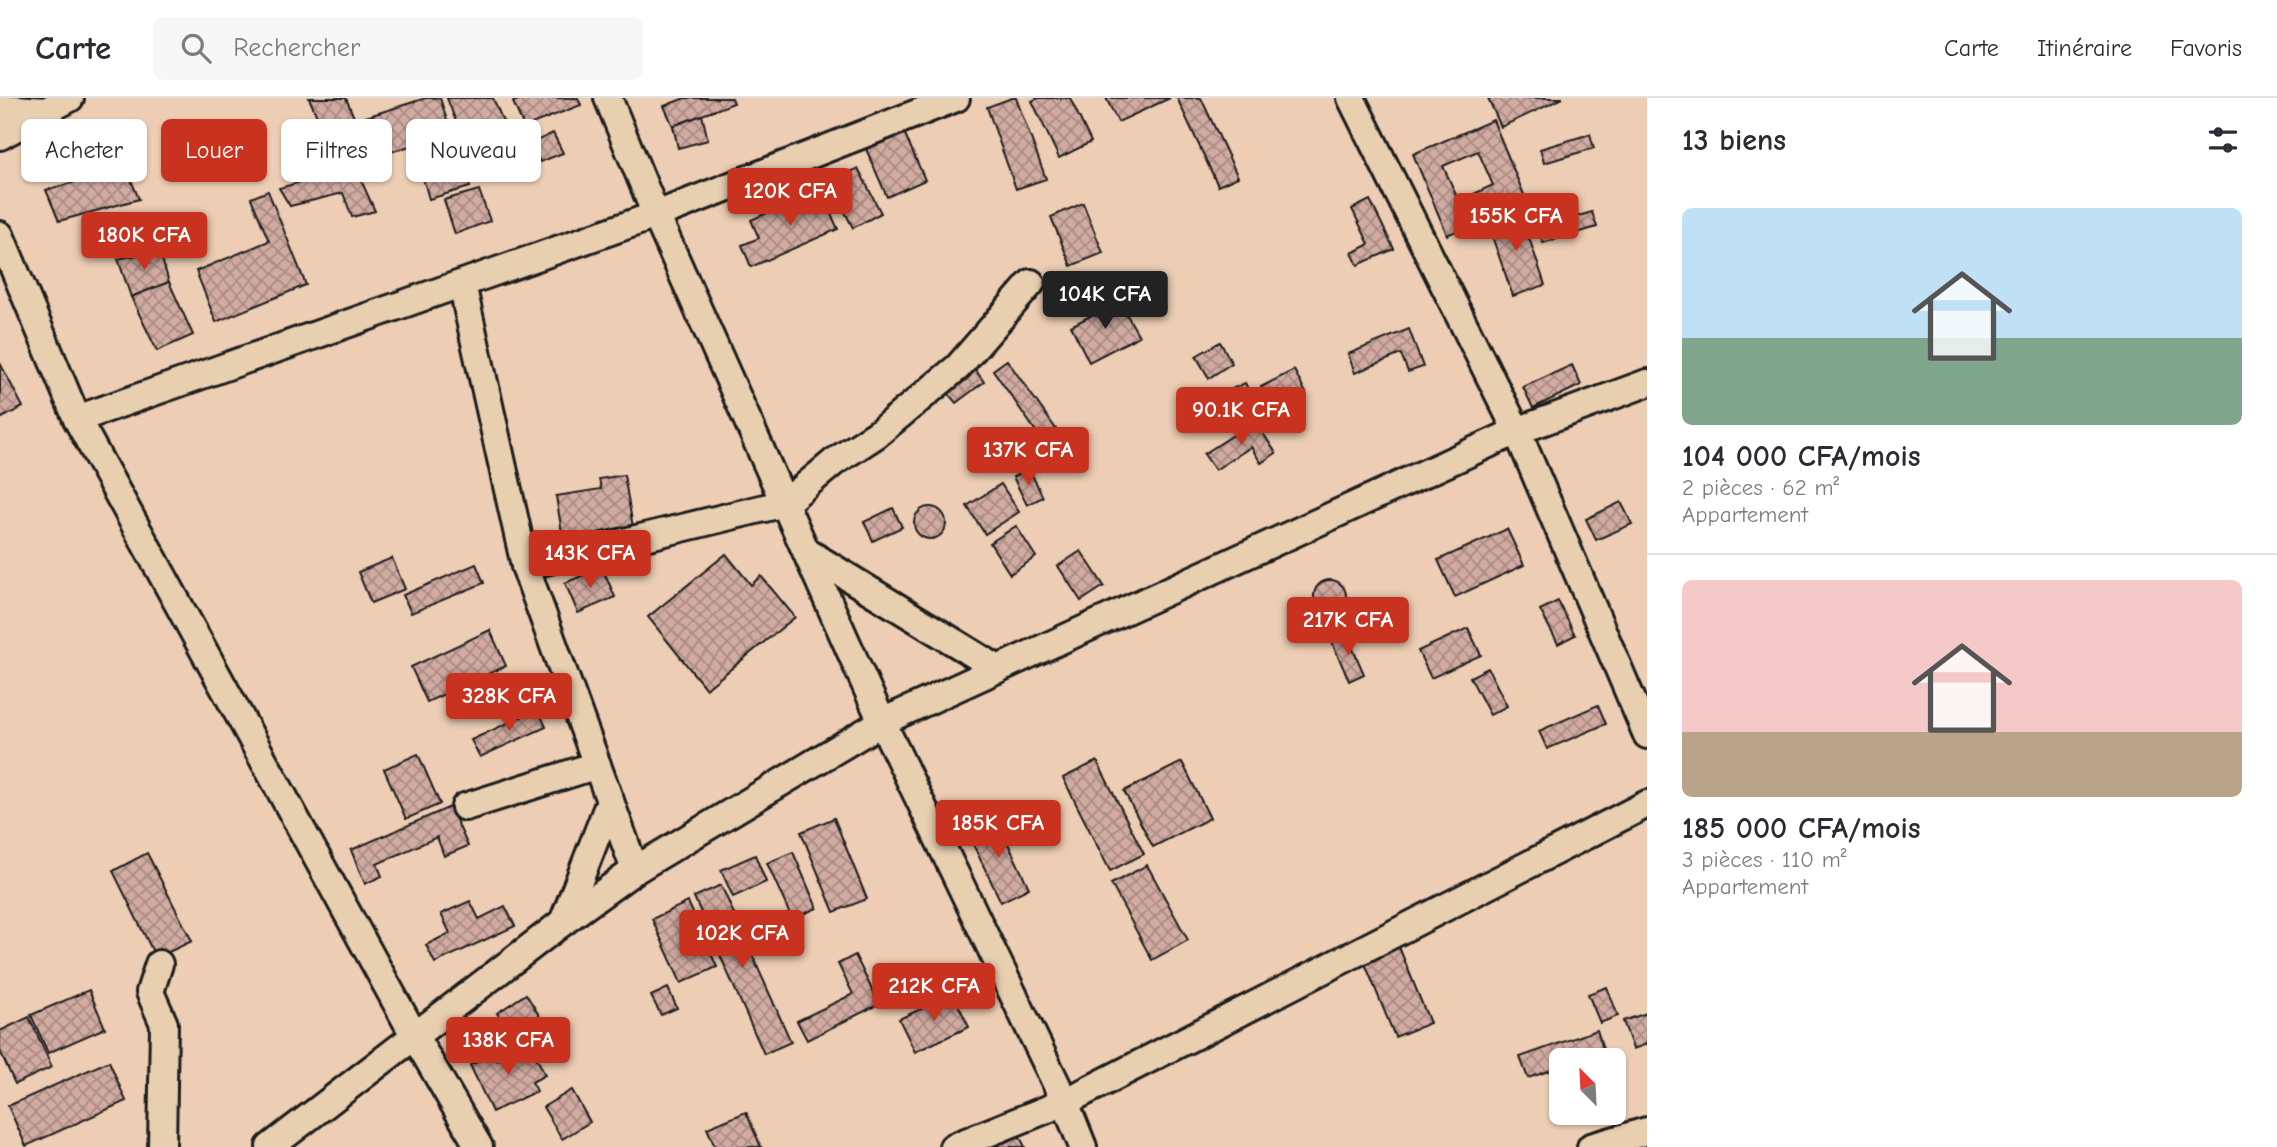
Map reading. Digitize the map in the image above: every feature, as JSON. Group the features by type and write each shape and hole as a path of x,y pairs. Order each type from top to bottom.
{"street":[{"path":"0,136 70,98"},
{"path":"608,98 656,215 882,722 1065,1102 1083,1147"},
{"path":"77,419 656,215 957,98"},
{"path":"1352,98 1517,431 1647,735"},
{"path":"0,108 46,111"},
{"path":"0,235 77,419 414,1035 479,1147"},
{"path":"525,566 785,503 834,462 877,434 958,367 1031,283"},
{"path":"462,284 525,566 635,870"},
{"path":"270,1147 414,1035 635,870 882,722 1517,431 1647,383"},
{"path":"807,552 998,669"},
{"path":"465,807 597,765"},
{"path":"563,922 610,801"},
{"path":"953,1147 1065,1102 1647,804"},
{"path":"159,964 150,992 164,1024 162,1147"},
{"path":"1591,1147 1647,1131"}],"building":[{"path":"309,98 346,98 355,119 318,119"},
{"path":"426,98 440,98 447,119 406,119 406,147 392,152 392,119 366,117"},
{"path":"447,98 493,98 502,119 455,119"},
{"path":"524,98 578,98 581,105 541,120 520,119 513,102"},
{"path":"685,98 732,98 734,103 673,126 664,106"},
{"path":"1016,98 1046,179 1016,189 987,107"},
{"path":"1038,98 1070,98 1091,142 1059,158 1032,101"},
{"path":"1106,98 1170,98 1118,122"},
{"path":"1177,98 1201,98 1238,177 1218,186"},
{"path":"1488,98 1563,98 1501,127"},
{"path":"702,115 708,140 678,148 673,126"},
{"path":"1493,120 1527,202 1447,235 1413,154","holes":["1478,151 1493,185 1459,201 1443,166"]},
{"path":"904,132 925,180 887,197 866,149"},
{"path":"553,133 563,153 541,162 541,139"},
{"path":"1590,134 1594,148 1544,163 1540,149"},
{"path":"858,168 881,213 853,228 830,183"},
{"path":"75,182 132,182 139,199 59,221 46,190"},
{"path":"301,182 362,182 375,211 352,217 343,193 290,206 279,188"},
{"path":"424,182 469,182 470,187 429,199"},
{"path":"479,190 490,221 455,234 444,200"},
{"path":"820,190 838,229 751,267 742,245 759,238 751,220"},
{"path":"268,191 306,285 216,322 196,271 269,241 251,198"},
{"path":"1370,200 1394,249 1358,265 1352,253 1369,244 1352,209"},
{"path":"1083,203 1103,253 1071,266 1051,217"},
{"path":"1520,211 1545,285 1513,296 1487,222"},
{"path":"1592,212 1597,227 1543,243 1538,228"},
{"path":"159,250 169,282 131,297 118,259"},
{"path":"169,282 193,335 157,351 131,297"},
{"path":"1119,301 1139,336 1089,362 1071,326"},
{"path":"1409,329 1423,367 1408,372 1401,354 1355,373 1348,354"},
{"path":"1220,342 1232,363 1209,378 1196,356"},
{"path":"1007,360 1056,429 1042,440 993,370"},
{"path":"0,363 23,407 0,419"},
{"path":"1572,365 1581,385 1533,408 1523,387"},
{"path":"975,369 984,382 956,403 946,391"},
{"path":"1294,370 1306,393 1273,410 1261,387"},
{"path":"1245,383 1261,415 1248,421 1232,389"},
{"path":"1255,421 1276,453 1261,463 1251,447 1215,470 1204,454"},
{"path":"1029,469 1043,497 1027,505 1013,477"},
{"path":"624,475 633,527 563,539 556,496 601,489 599,479"},
{"path":"1001,484 1019,512 985,534 967,506"},
{"path":"1621,502 1632,524 1596,540 1586,519"},
{"path":"930,507 942,511 946,523 942,535 930,539 918,535 914,523 918,511"},
{"path":"893,508 902,527 873,541 864,522"},
{"path":"1016,526 1036,557 1010,574 990,543"},
{"path":"1507,529 1524,565 1455,597 1438,560"},
{"path":"1081,551 1104,586 1081,601 1058,566"},
{"path":"726,554 751,585 761,576 795,617 706,689 648,617"},
{"path":"392,558 405,589 371,603 358,572"},
{"path":"476,564 484,583 411,613 403,595"},
{"path":"602,567 615,597 578,613 565,583"},
{"path":"1330,580 1341,585 1346,596 1341,607 1330,612 1319,607 1314,596 1319,585"},
{"path":"1558,601 1575,635 1558,644 1540,610"},
{"path":"1468,628 1481,655 1431,678 1418,651"},
{"path":"490,630 506,666 427,702 411,667"},
{"path":"1346,633 1364,674 1349,681 1331,640"},
{"path":"1488,668 1507,706 1490,715 1470,677"},
{"path":"1598,705 1606,724 1547,749 1539,731"},
{"path":"538,709 546,727 480,757 471,740"},
{"path":"418,754 440,804 406,819 384,769"},
{"path":"1097,761 1144,854 1110,871 1063,778"},
{"path":"1182,762 1210,818 1153,847 1124,791"},
{"path":"450,807 468,846 444,856 437,837 377,864 382,876 365,884 351,850"},
{"path":"834,818 867,899 834,912 801,832"},
{"path":"996,818 1029,888 1001,902 967,832"},
{"path":"793,852 817,908 792,919 767,863"},
{"path":"147,853 192,941 156,958 113,871"},
{"path":"755,855 766,882 733,897 721,870"},
{"path":"1147,865 1188,940 1152,960 1111,884"},
{"path":"721,885 791,1042 764,1054 694,897"},
{"path":"470,901 479,919 505,906 515,926 435,963 426,945 450,933 441,914"},
{"path":"688,902 717,967 681,983 652,919"},
{"path":"1399,947 1430,1023 1395,1037 1364,961"},
{"path":"855,955 879,1004 807,1040 797,1021 853,994 838,964"},
{"path":"1607,987 1618,1016 1600,1023 1588,994"},
{"path":"668,988 677,1008 661,1015 651,996"},
{"path":"89,990 105,1028 48,1053 31,1015"},
{"path":"526,994 545,1025 517,1043 497,1013"},
{"path":"953,994 969,1027 915,1052 899,1019"},
{"path":"1647,1013 1647,1044 1633,1049 1623,1021"},
{"path":"29,1017 52,1067 15,1084 0,1051 0,1031"},
{"path":"1597,1030 1603,1048 1549,1048 1549,1071 1528,1078 1520,1057"},
{"path":"530,1044 545,1075 532,1082 537,1091 492,1112 470,1065 494,1054 497,1060"},
{"path":"109,1061 126,1101 26,1146 8,1106"},
{"path":"572,1090 590,1122 562,1139 543,1107"},
{"path":"746,1112 761,1147 715,1147 707,1128"},
{"path":"1019,1135 1025,1147 991,1147"}]}
